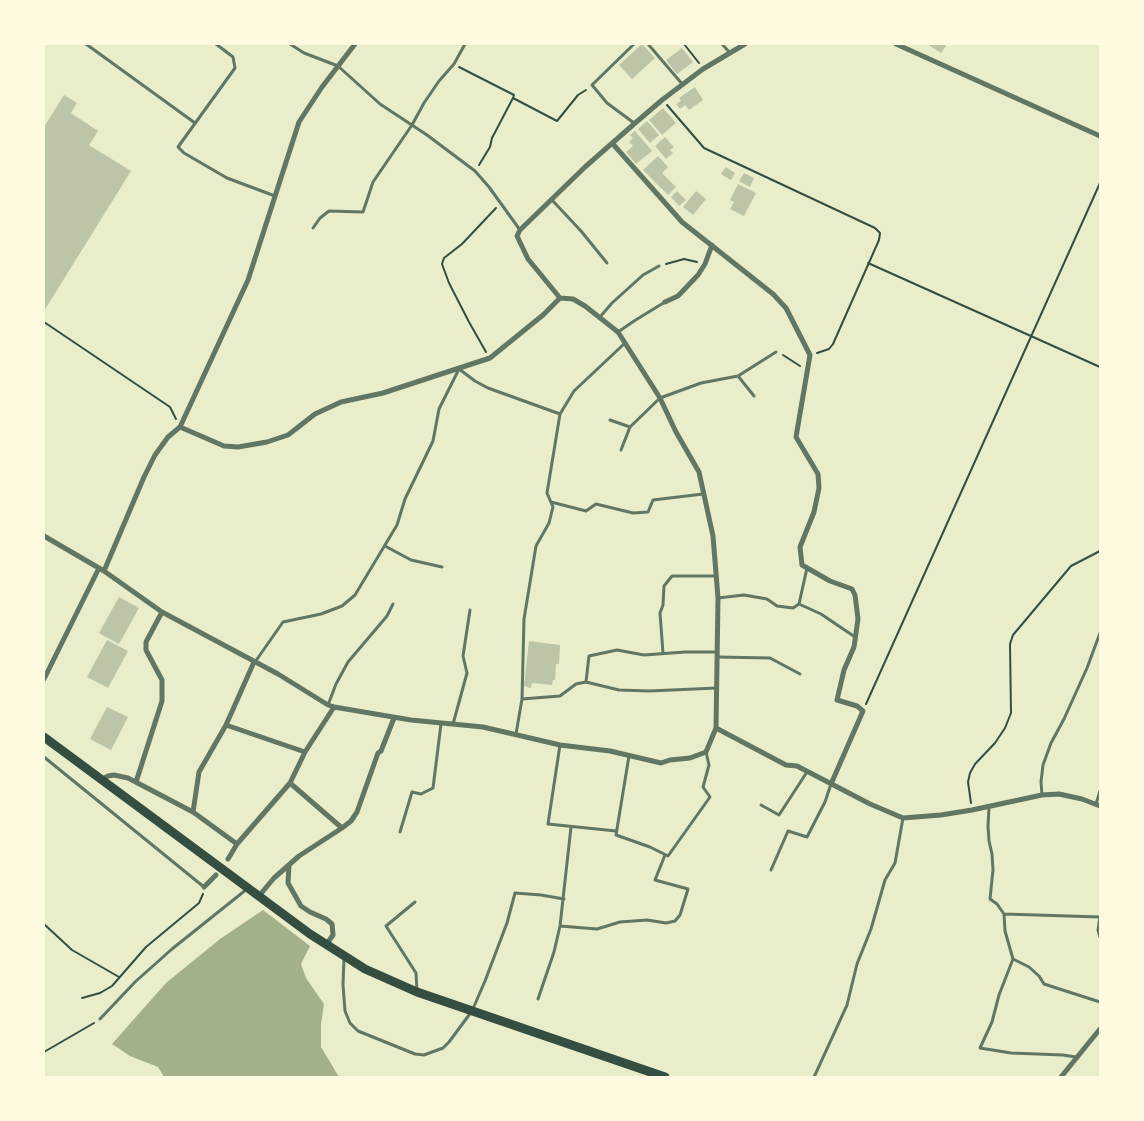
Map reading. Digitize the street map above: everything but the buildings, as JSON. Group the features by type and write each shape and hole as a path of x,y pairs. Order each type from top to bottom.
{"main road":[{"path":"44,737 344,957 385,979 417,992 665,1077"}],"street":[{"path":"44,679 102,570 155,455 168,437 180,427 248,280 300,122 355,44"},
{"path":"44,536 102,570 162,612 278,674 334,707 394,718 483,728 560,745 610,751 661,763 690,758 706,752 716,728 718,598 713,536 699,472 676,432 660,398 626,342 618,332 600,317 573,299 560,298 528,259 517,236 520,230 612,143 662,100 703,69 745,44"},
{"path":"896,44 1100,136"},
{"path":"612,143 682,222 774,294 786,308 810,355 796,438 818,474 819,488 814,512 800,547 802,565 830,581 852,589 856,595 858,619 854,647 844,670 837,700 857,706 863,711 831,784"},
{"path":"665,302 678,296 698,275 705,264 712,245"},
{"path":"180,427 224,446 238,447 266,442 288,435 315,414 341,402 383,393 490,358 543,315 560,298"},
{"path":"136,782 162,701 162,680 146,650 146,642 162,612"},
{"path":"193,812 199,772 226,725 254,662"},
{"path":"228,859 237,844 290,783 305,752 334,707"},
{"path":"259,896 274,878 299,856 342,828 357,812 378,753 381,751 394,718"},
{"path":"226,725 305,752"},
{"path":"716,728 786,765 796,766 870,804 903,818 942,815 972,810 1042,794 1059,794 1098,805"},
{"path":"101,780 114,775 136,782 193,812 237,844"},
{"path":"290,783 342,828"},
{"path":"289,865 288,882 301,906 332,924 333,935 326,945"},
{"path":"204,887 216,875"},
{"path":"1061,1077 1100,1029"}],"lane":[{"path":"86,44 195,123"},
{"path":"216,44 233,57 235,68 178,147 184,153 227,178 275,196"},
{"path":"290,44 304,53 338,66 380,104 474,171 489,187 520,230"},
{"path":"313,228 320,218 329,211 363,212 373,182 439,81 454,64 464,44"},
{"path":"634,44 592,85 607,102 634,124"},
{"path":"648,44 683,85"},
{"path":"722,44 730,54"},
{"path":"552,200 582,231 607,263"},
{"path":"600,317 612,303 644,275 658,266"},
{"path":"618,332 665,302"},
{"path":"516,734 522,699 524,620 536,546 549,523 553,507 547,493 560,414 574,391 626,342"},
{"path":"621,450 630,427 660,398 701,383 738,376 776,352"},
{"path":"254,662 283,622 321,614 342,606 355,595 397,525 405,499 433,441 439,409 459,369 475,382 488,388 560,414"},
{"path":"738,376 754,396"},
{"path":"610,420 630,427"},
{"path":"551,502 586,511 596,504 633,513 648,512 653,500 703,494"},
{"path":"385,546 411,560 442,567"},
{"path":"718,598 744,595 767,599 777,606 793,608 799,604 807,567"},
{"path":"663,653 660,613 663,606 664,586 672,576 716,576"},
{"path":"328,705 336,684 348,662 387,616 393,604"},
{"path":"799,604 821,614 855,637"},
{"path":"453,725 467,673 464,656 470,610"},
{"path":"1042,794 1043,765 1051,743 1087,668 1100,633"},
{"path":"586,682 589,656 617,650 644,655 663,653 717,654 770,658 800,674"},
{"path":"522,699 560,696 576,684 586,682 619,690 649,691 717,688"},
{"path":"400,832 412,792 421,794 433,788 441,724"},
{"path":"560,745 548,824 616,831"},
{"path":"629,756 616,834 668,856 710,797 703,787 709,765 706,752"},
{"path":"44,757 204,887"},
{"path":"761,805 779,815 807,772"},
{"path":"771,870 788,831 807,837 826,802 831,784"},
{"path":"1098,805 1100,791"},
{"path":"989,806 988,834 993,870 990,899 997,904 1004,914 1005,931 1013,958 999,995 992,1022 980,1048 1011,1053 1063,1055 1078,1058"},
{"path":"814,1077 847,1005 857,964 871,929 884,880 895,863 903,818"},
{"path":"538,1000 554,952 560,926 571,827"},
{"path":"560,926 597,929 620,922 647,920 666,923 675,921 680,915 688,889 655,880 665,855"},
{"path":"100,1019 135,982 172,949 248,888"},
{"path":"344,957 343,985 345,1011 350,1023 358,1031 415,1054 424,1055 443,1048 450,1042 472,1011 507,922 515,893 564,899"},
{"path":"415,902 386,926 416,973 417,992"},
{"path":"1004,914 1100,917 1098,930 1100,937"},
{"path":"1013,958 1040,976 1044,984 1100,1002"}],"path":[{"path":"684,44 703,69"},
{"path":"454,64 514,95 513,98 557,121 578,96 592,85"},
{"path":"474,171 490,147 492,138 513,98"},
{"path":"662,100 704,148 875,228 880,233 879,240 832,344 829,349 810,355"},
{"path":"863,711 1100,183"},
{"path":"490,358 468,322 442,264 444,258 462,244 502,204"},
{"path":"658,266 684,259 705,264"},
{"path":"868,263 1100,367"},
{"path":"44,322 170,407 180,427"},
{"path":"776,352 808,371"},
{"path":"972,810 968,782 970,773 975,764 995,743 1005,728 1010,713 1010,650 1013,634 1071,566 1100,551"},
{"path":"82,998 100,993 112,986 146,946 199,903 204,887"},
{"path":"44,924 72,950 119,978"},
{"path":"44,1052 88,1028 100,1019"}],"shaded area":[{"path":"263,910 310,946 301,964 306,978 324,1004 321,1024 321,1047 339,1077 164,1077 158,1067 130,1056 112,1044 166,983 220,939"}]}
